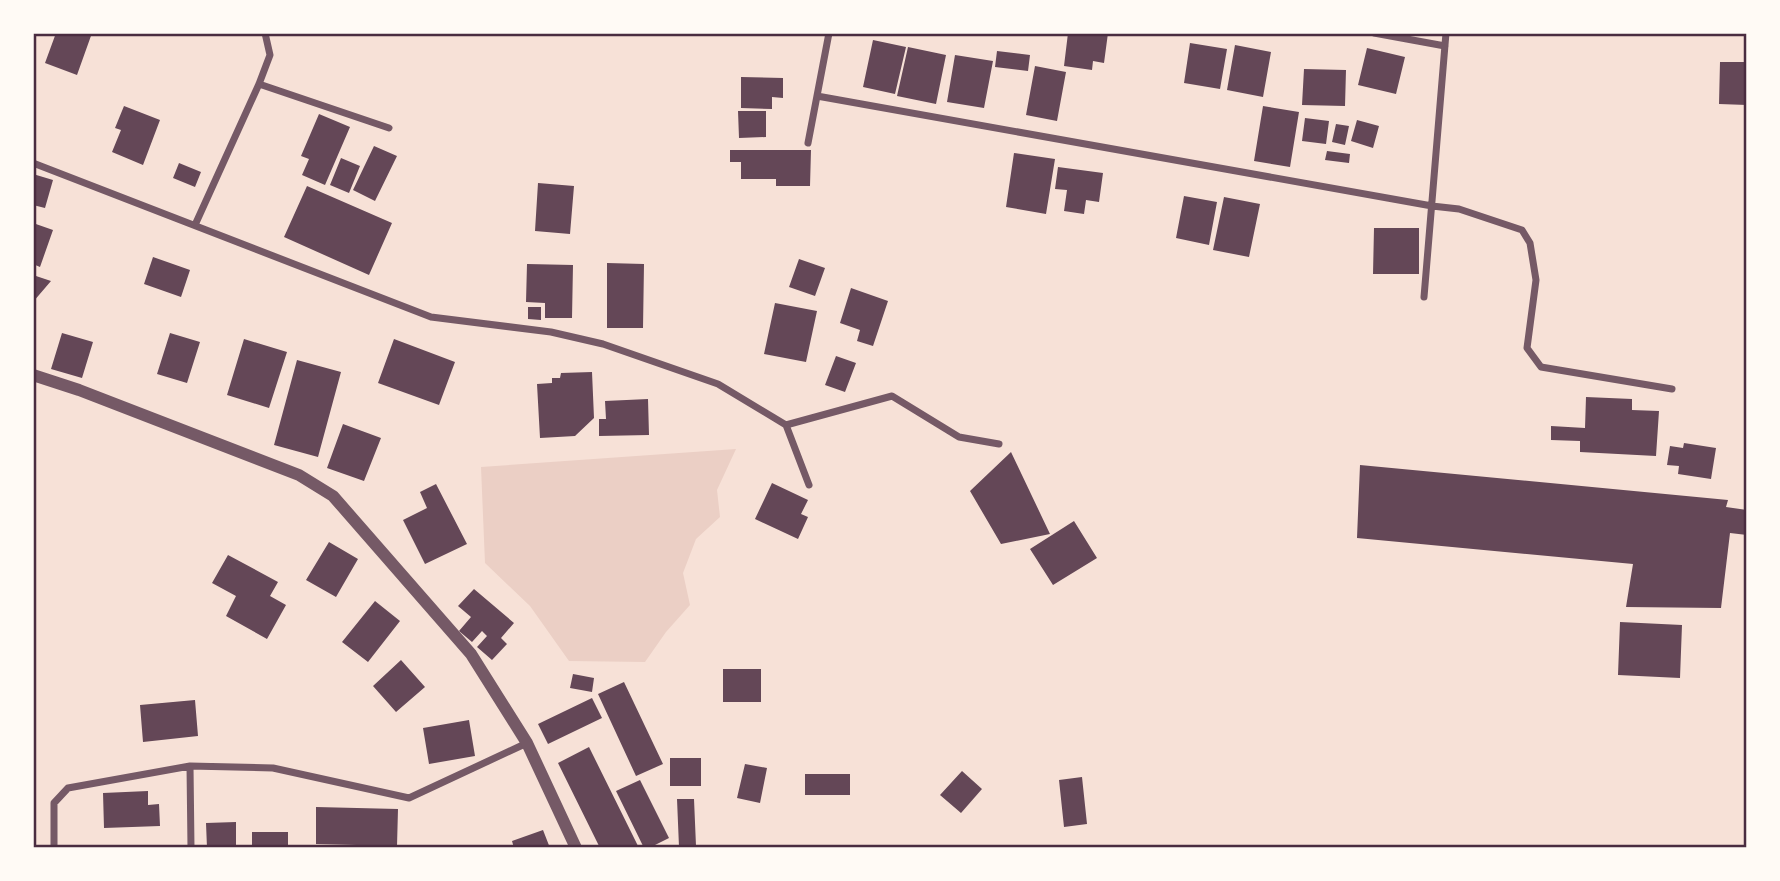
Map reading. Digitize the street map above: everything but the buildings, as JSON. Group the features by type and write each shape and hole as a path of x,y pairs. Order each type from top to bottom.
{"street":[{"path":"195,225 270,55 265,33"},
{"path":"808,143 829,33"},
{"path":"1374,33 1446,46"},
{"path":"1424,297 1446,33"},
{"path":"259,85 389,128"},
{"path":"817,96 1459,209 1522,230 1530,243 1536,280 1527,348 1541,367 1672,389"},
{"path":"33,163 431,317 551,332 603,344 718,384 786,425 809,485"},
{"path":"33,375 79,390 299,475 332,496 471,654 527,743 576,848"},
{"path":"786,425 892,396 959,437 999,444"},
{"path":"54,848 54,803 68,788 190,766 273,768 409,798 527,743"},
{"path":"190,766 191,848"}],"shaded area":[{"path":"736,449 717,490 720,517 696,539 683,573 690,605 666,632 645,662 569,661 530,606 485,563 481,467"}]}
